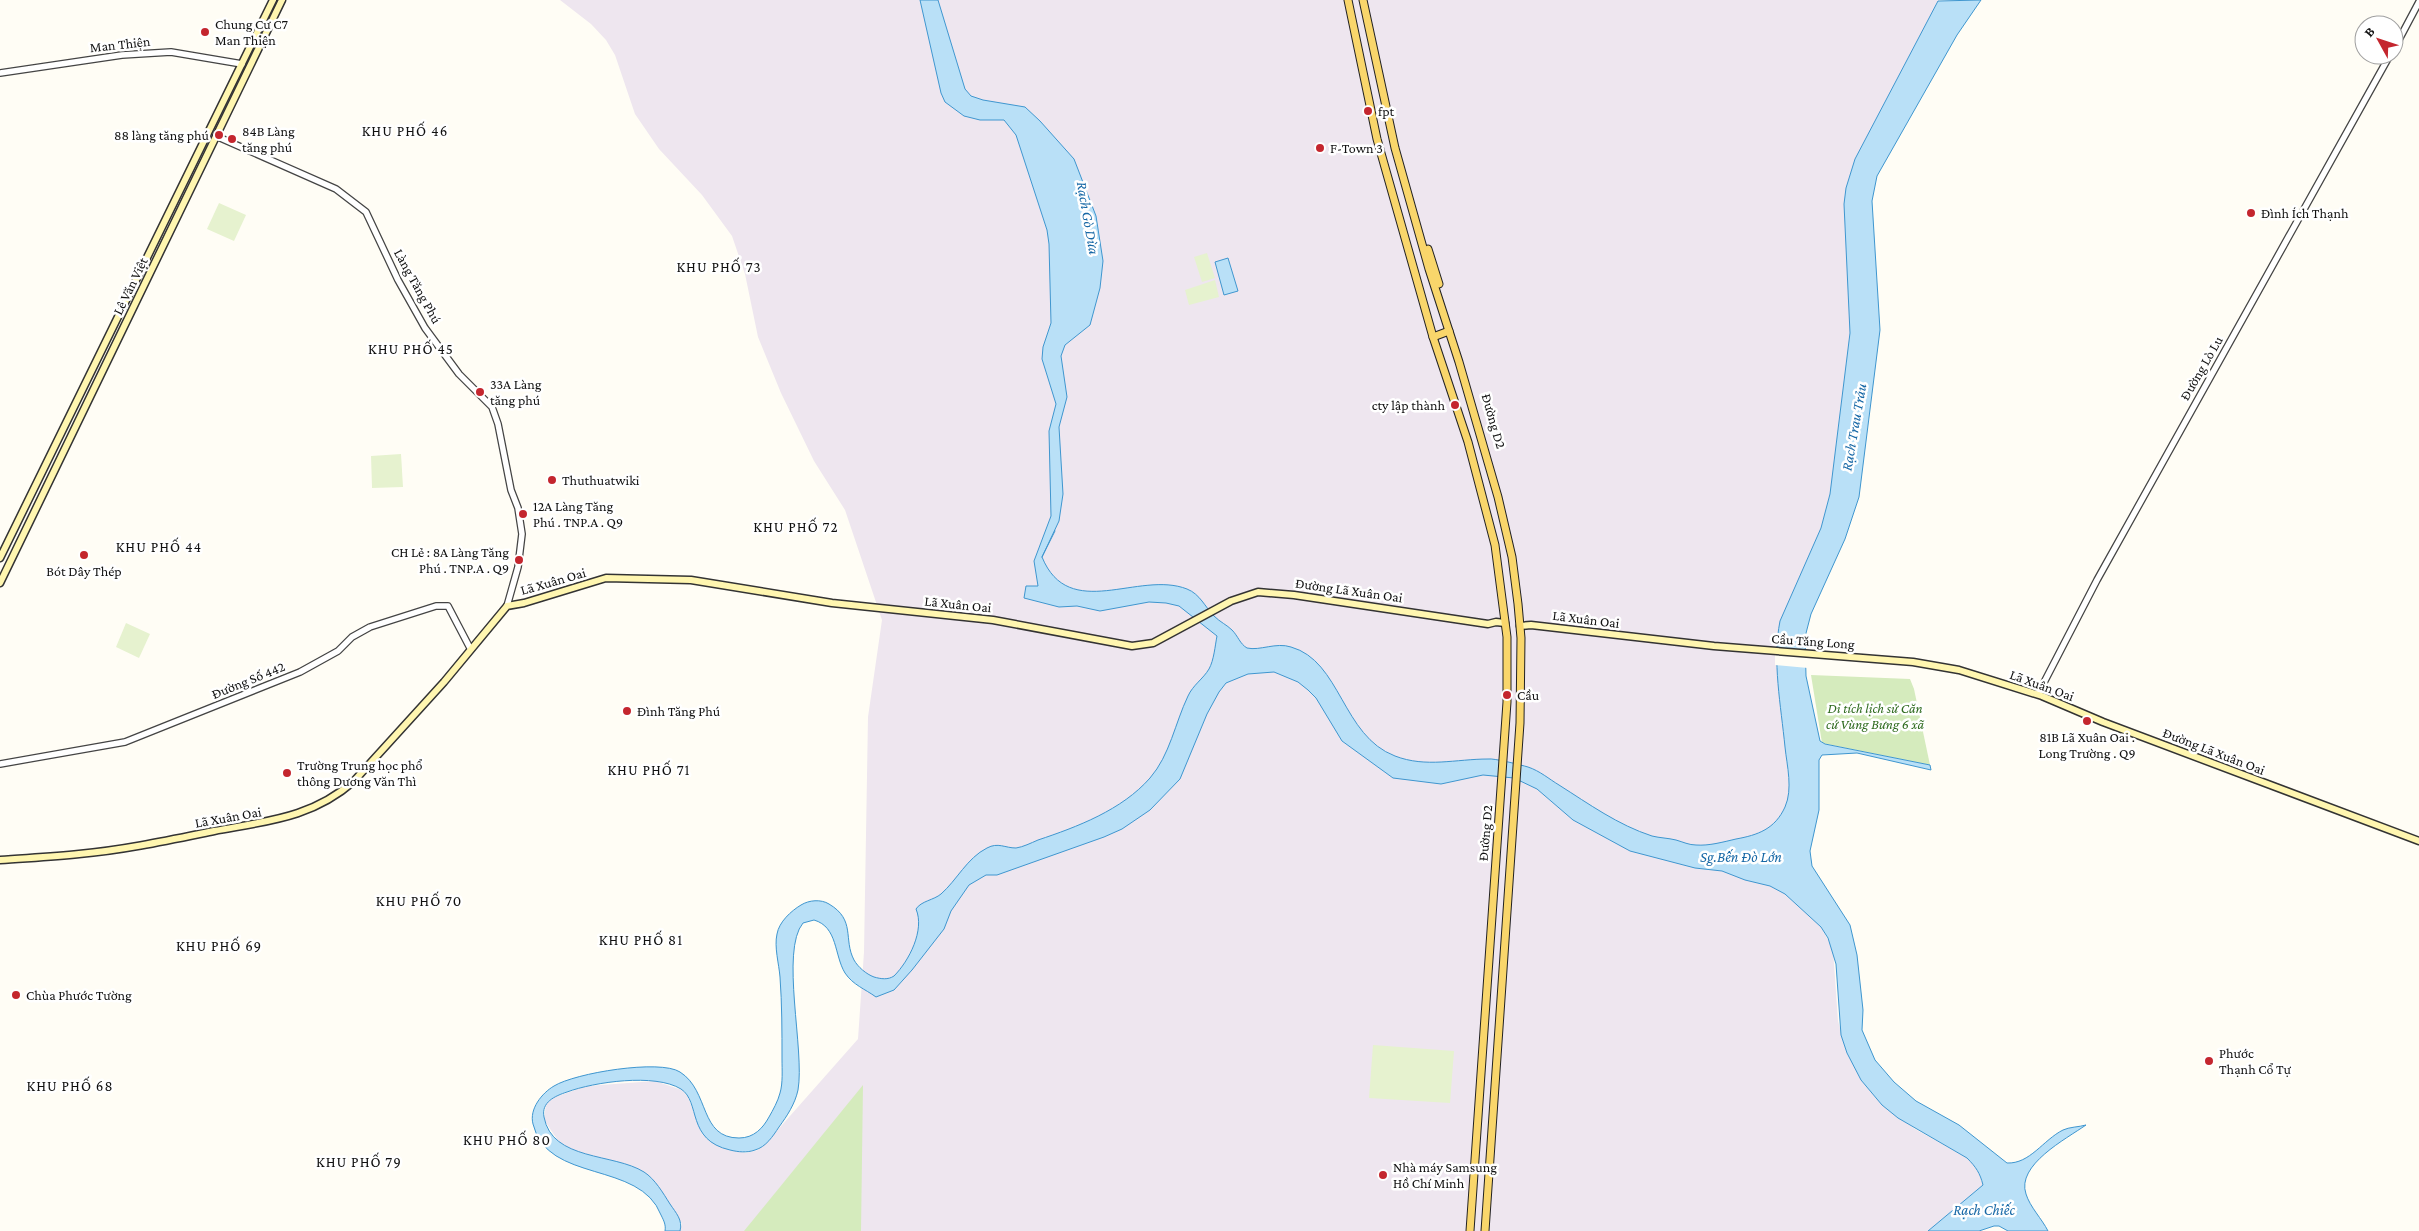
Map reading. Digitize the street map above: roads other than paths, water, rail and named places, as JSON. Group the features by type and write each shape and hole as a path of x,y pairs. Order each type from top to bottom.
{"main road":[{"name":"Lê Văn Việt","path":"0,558 273,0"},
{"name":"Lê Văn Việt","path":"0,583 282,0"},
{"name":"Đường D2","path":"1343,0 1344,6 1349,11"},
{"name":"Đường D2","path":"1348,0 1377,139 1434,336 1470,447 1497,552 1507,637 1506,718 1500,813 1469,1231"},
{"name":"Đường D2","path":"1363,0 1400,167 1498,497 1510,547 1520,626 1520,723 1485,1231"},
{"name":"Đường D2","path":"1368,0 1370,17 1368,26"},
{"path":"1357,44 1371,40"},
{"path":"242,64 250,66"},
{"path":"208,132 216,136"},
{"path":"1386,171 1400,167"},
{"path":"1434,336 1449,331"},
{"path":"103,348 112,352"},
{"path":"54,447 64,452"},
{"path":"47,462 57,466"},
{"path":"32,492 42,497"},
{"name":"Lã Xuân Oai","path":"0,860 80,854 120,848 270,822 306,811 338,795 354,781 444,682 470,648 507,606 524,603 606,578 716,583 832,603 993,620 1132,646 1153,643 1195,620"},
{"name":"Đường Lã Xuân Oai","path":"1195,620 1231,601 1250,594 1265,592 1488,624 1496,622 1505,623"},
{"path":"1505,623 1520,626"},
{"name":"Lã Xuân Oai","path":"1520,626 1532,625 1650,639"},
{"name":"Cầu Tăng Long","path":"1650,639 1707,646 1913,662 1973,674"},
{"name":"Lã Xuân Oai","path":"1973,674 2038,694 2103,722"},
{"name":"Đường Lã Xuân Oai","path":"2103,722 2419,841"},
{"path":"1494,878 1509,879"}],"street":[{"path":"2404,30 2419,2"},
{"name":"Man Thiện","path":"0,73 122,56 171,52 242,64"},
{"name":"Đường Lò Lu","path":"2038,694 2097,580 2384,65"},
{"name":"Làng Tăng Phú","path":"216,136 336,189 366,212 398,280 426,328 459,374 492,407 498,424 511,490 518,508 522,534 518,567 507,606"},
{"name":"Đường Số 442","path":"0,764 125,742 300,672 338,651 352,637 370,627 436,606 448,606 470,648"}],"water":[{"path":"920,0 938,0 965,89 971,96 983,100 1025,107 1040,121 1074,159 1096,216 1103,261 1100,288 1090,325 1065,345 1061,356 1067,397 1059,427 1063,494 1059,521 1042,557 1054,577 1069,587 1087,591 1168,585 1192,591 1214,616 1232,630 1247,648 1285,646 1308,655 1321,667 1332,682 1363,732 1377,746 1395,756 1418,762 1491,759 1528,767 1627,826 1652,836 1701,845 1716,844 1765,830 1781,815 1789,793 1789,777 1778,684 1778,636 1780,621 1821,528 1830,494 1850,333 1844,204 1846,188 1855,159 1938,1 1981,0 1957,35 1877,176 1872,201 1880,330 1859,497 1845,539 1811,614 1805,637 1806,676 1820,741 1825,744 1930,765 1931,770 1857,753 1822,755 1819,760 1819,810 1810,851 1812,866 1850,925 1857,955 1863,1010 1862,1030 1875,1060 1894,1082 1916,1101 1959,1125 2007,1163 2023,1160 2030,1156 2063,1130 2086,1125 2045,1154 2028,1173 2025,1183 2026,1194 2030,1204 2048,1231 2008,1231 1999,1226 1994,1226 1979,1231 1928,1231 1983,1185 1980,1177 1975,1167 1967,1158 1898,1118 1882,1105 1861,1080 1847,1053 1841,1035 1836,964 1828,938 1821,927 1785,894 1770,886 1745,880 1722,871 1695,868 1630,851 1573,820 1537,789 1514,778 1483,775 1441,784 1393,778 1342,741 1316,698 1308,690 1298,682 1274,672 1248,674 1226,683 1207,714 1180,779 1150,810 1122,829 1104,837 997,875 986,875 969,885 951,911 944,929 894,990 876,997 855,984 841,966 834,942 827,929 814,920 803,923 796,937 793,978 799,1072 798,1090 788,1114 772,1137 759,1149 742,1152 716,1145 700,1130 687,1095 681,1089 670,1084 641,1080 608,1082 579,1088 558,1095 550,1100 544,1112 549,1131 571,1149 631,1166 652,1178 677,1214 681,1223 680,1231 665,1231 663,1219 650,1198 634,1186 574,1165 556,1156 542,1143 532,1118 535,1107 549,1089 580,1076 637,1067 670,1068 680,1072 690,1080 711,1122 717,1130 726,1136 744,1138 757,1132 764,1125 774,1108 782,1085 781,997 776,939 780,925 786,917 804,903 826,902 843,917 846,923 851,952 858,965 874,977 884,979 894,976 900,970 914,945 918,926 916,909 918,906 941,894 980,852 995,845 1016,848 1068,829 1113,808 1139,789 1150,778 1163,759 1188,696 1207,673 1212,661 1217,636 1179,606 1149,602 1100,611 1077,606 1059,607 1024,598 1026,586 1038,586 1034,561 1051,516 1049,431 1056,404 1042,359 1043,347 1051,323 1047,230 1016,135 1004,120 980,120 964,116 945,102 941,93"},
{"path":"1228,258 1238,291 1224,295 1215,262"}],"waterway":[{"name":"Rạch Gò Dừa","path":"1042,557 1055,531"}],"place":[{"name":"Chung Cư C7 Man Thiện","path":"205,32"},
{"name":"fpt","path":"1368,111"},
{"name":"88 làng tăng phú","path":"219,135"},
{"name":"84B Làng tăng phú","path":"232,139"},
{"name":"F-Town 3","path":"1320,148"},
{"name":"Đình Ích Thạnh","path":"2251,213"},
{"name":"33A Làng tăng phú","path":"480,392"},
{"name":"cty lập thành","path":"1455,405"},
{"name":"Thuthuatwiki","path":"552,480"},
{"name":"12A Làng Tăng Phú . TNP.A . Q9","path":"523,514"},
{"name":"Bót Dây Thép","path":"84,555"},
{"name":"CH Lẻ : 8A Làng Tăng Phú . TNP.A . Q9","path":"519,560"},
{"name":"Cầu","path":"1507,695"},
{"name":"Đình Tăng Phú","path":"627,711"},
{"name":"81B Lã Xuân Oai . Long Trường . Q9","path":"2087,721"},
{"name":"Trường Trung học phổ thông Dương Văn Thì","path":"287,773"},
{"name":"Chùa Phước Tường","path":"16,995"},
{"name":"Phước Thạnh Cổ Tự","path":"2209,1061"},
{"name":"Nhà máy Samsung Hồ Chí Minh","path":"1383,1175"}],"district":[{"name":"KHU PHỐ 46","path":"405,131"},
{"name":"KHU PHỐ 73","path":"719,267"},
{"name":"KHU PHỐ 45","path":"411,349"},
{"name":"KHU PHỐ 72","path":"796,527"},
{"name":"KHU PHỐ 44","path":"159,547"},
{"name":"KHU PHỐ 71","path":"649,770"},
{"name":"KHU PHỐ 70","path":"419,901"},
{"name":"KHU PHỐ 81","path":"641,940"},
{"name":"KHU PHỐ 69","path":"219,946"},
{"name":"KHU PHỐ 68","path":"70,1086"},
{"name":"KHU PHỐ 80","path":"507,1140"},
{"name":"KHU PHỐ 79","path":"359,1162"}],"water label":[{"name":"Rạch Trau Trảu","path":"1854,427"},
{"name":"Sg.Bến Đò Lớn","path":"1741,857"},
{"name":"Rạch Chiếc","path":"1984,1210"}],"park label":[{"name":"Di tích lịch sử Căn cứ Vùng Bưng 6 xã","path":"1875,716"}]}
